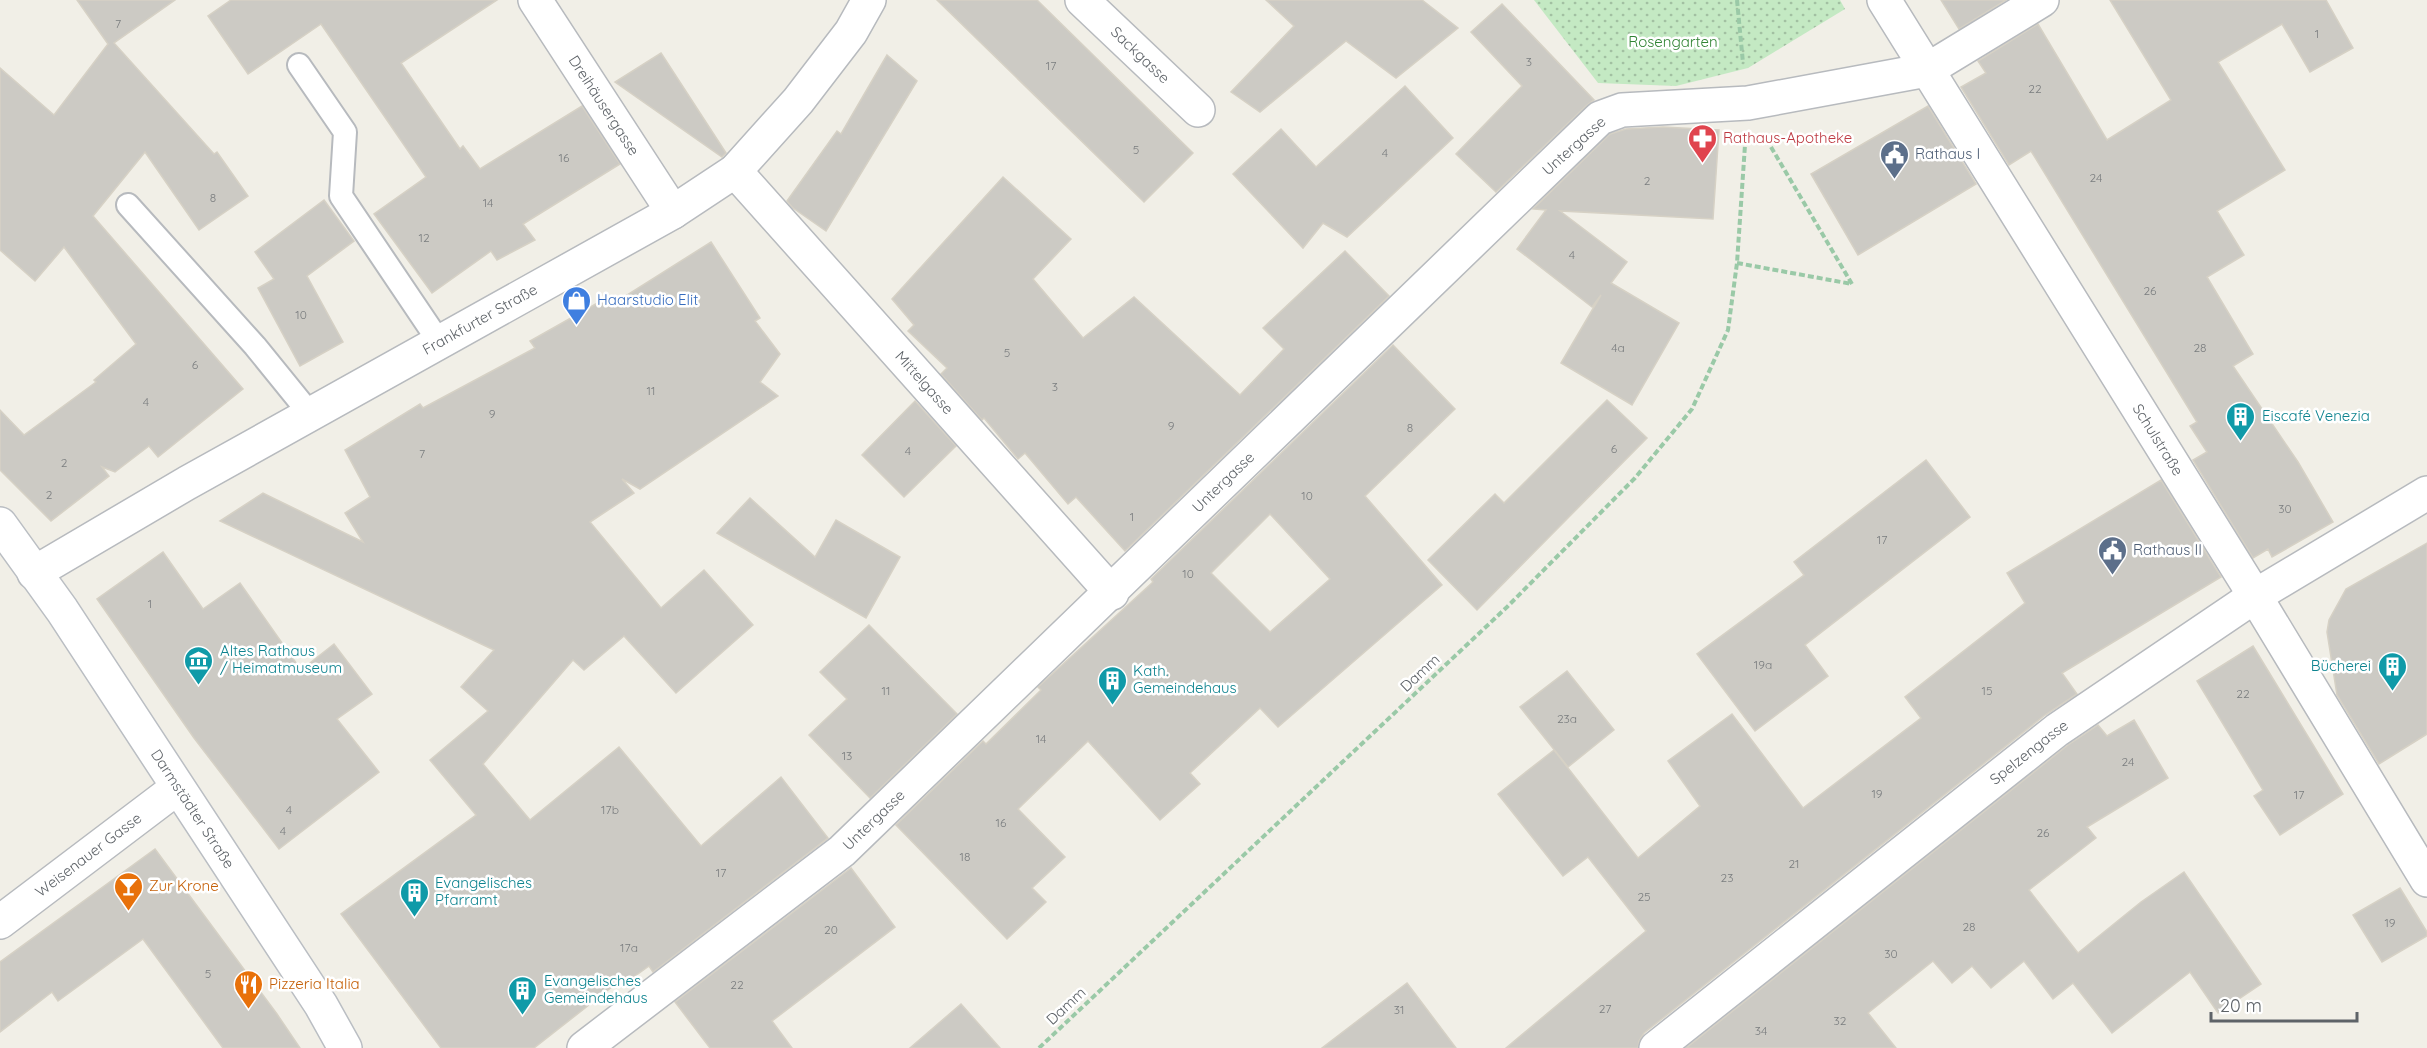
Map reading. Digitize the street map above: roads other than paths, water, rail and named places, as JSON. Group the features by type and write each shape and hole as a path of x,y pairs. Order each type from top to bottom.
{"street":[{"name":"Dreihäusergasse","path":"535,0 673,212"},
{"name":"Frankfurter Straße","path":"34,573 177,489 673,212 735,171 798,100 850,32 869,0"},
{"name":"Sackgasse","path":"1082,0 1198,110"},
{"name":"Schulstraße","path":"1884,0 2255,596 2427,880"},
{"path":"1927,70 2042,0"},
{"name":"Untergasse","path":"584,1048 842,851 1112,593 1600,118 1622,110 1748,103 1927,70"},
{"name":"Mittelgasse","path":"735,171 1112,593"},
{"name":"Spelzengasse","path":"1656,1048 2057,730 2255,596 2427,493"},
{"name":"Darmstädter Straße","path":"0,524 63,610 315,997 345,1048"},
{"name":"Weisenauer Gasse","path":"0,922 177,788"}],"lane":[{"path":"299,65 345,132 341,196 440,343"},
{"path":"128,205 255,346 311,415"}],"place":[{"name":"Rathaus-Apotheke","path":"1702,164"},
{"name":"Rathaus I","path":"1894,180"},
{"name":"Haarstudio Elit","path":"576,326"},
{"name":"Eiscafé Venezia","path":"2241,442"},
{"name":"Rathaus II","path":"2112,576"},
{"name":"Altes Rathaus / Heimatmuseum","path":"199,686"},
{"name":"Bücherei","path":"2392,692"},
{"name":"Kath. Gemeindehaus","path":"1112,706"},
{"name":"Zur Krone","path":"128,912"},
{"name":"Evangelisches Pfarramt","path":"414,918"},
{"name":"Pizzeria Italia","path":"248,1010"},
{"name":"Evangelisches Gemeindehaus","path":"523,1016"}],"park label":[{"name":"Rosengarten","path":"1673,42"}]}
